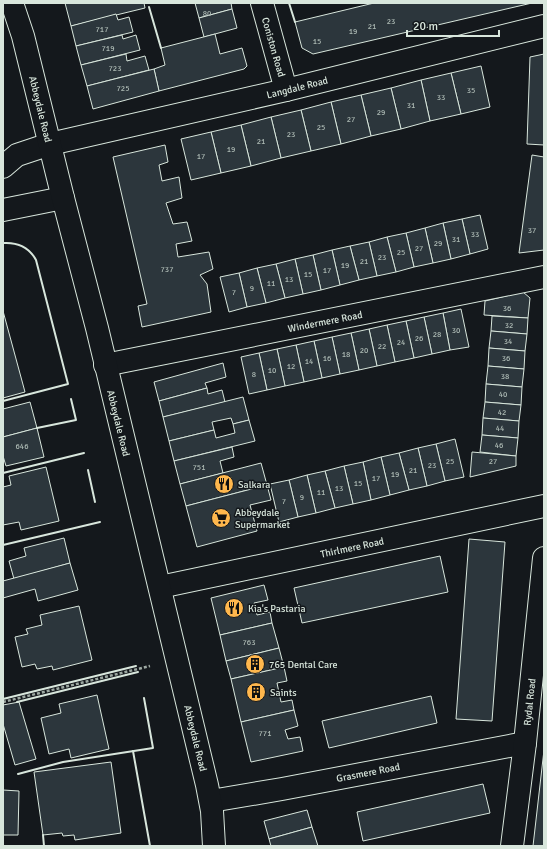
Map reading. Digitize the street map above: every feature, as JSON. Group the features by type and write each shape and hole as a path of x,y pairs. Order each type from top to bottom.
{"street":[{"name":"Abbeydale Road","path":"12,3 24,36 160,587 176,660 211,801 214,846"},
{"name":"Coniston Road","path":"262,3 286,90"},
{"name":"Langdale Road","path":"3,167 17,155 50,144 286,90 544,26"},
{"path":"3,210 63,198"},
{"name":"Windermere Road","path":"105,365 544,277"},
{"name":"Thirlmere Road","path":"160,587 544,506"},
{"name":"Rydal Road","path":"512,846 525,743 544,558"},
{"name":"Grasmere Road","path":"211,801 525,743"}],"path":[{"path":"3,702 176,660"}],"building":[{"path":"65,3 144,3 145,8 71,26"},
{"path":"195,3 231,3 232,9 199,18"},
{"path":"374,3 532,3 313,54 302,48 295,22"},
{"path":"232,9 237,28 204,37 199,18"},
{"path":"116,14 118,20 129,17 133,32 76,46 71,26"},
{"path":"215,34 220,54 242,48 247,66 244,69 159,91 154,69 165,65 161,48"},
{"path":"122,35 123,39 136,35 140,50 81,65 76,46"},
{"path":"126,54 127,61 145,56 149,70 87,86 81,65"},
{"path":"544,54 544,145 527,144 530,57"},
{"path":"481,66 490,107 461,114 451,73"},
{"path":"154,69 159,91 93,109 87,86"},
{"path":"451,73 461,114 430,121 421,80"},
{"path":"421,80 430,121 401,129 391,88"},
{"path":"391,88 401,129 371,136 361,95"},
{"path":"361,95 371,136 341,144 331,102"},
{"path":"331,102 341,144 311,151 301,110"},
{"path":"301,110 311,151 281,158 271,117"},
{"path":"271,117 281,158 251,166 241,125"},
{"path":"241,125 251,166 221,173 211,132"},
{"path":"211,132 221,173 191,180 181,139"},
{"path":"165,145 168,162 159,165 162,181 179,177 182,198 166,203 173,224 187,222 192,241 176,244 178,257 209,252 213,269 200,275 207,284 211,312 142,327 138,306 147,304 113,157"},
{"path":"532,155 544,157 544,250 519,253"},
{"path":"480,215 488,249 470,254 462,219"},
{"path":"462,219 470,254 451,259 443,223"},
{"path":"443,223 451,259 433,263 425,228"},
{"path":"425,228 433,263 414,267 406,233"},
{"path":"406,233 414,267 396,272 387,237"},
{"path":"387,237 396,272 377,276 369,242"},
{"path":"369,242 377,276 359,280 350,246"},
{"path":"350,246 359,280 340,285 332,250"},
{"path":"332,250 340,285 321,290 313,255"},
{"path":"313,255 321,290 303,294 295,259"},
{"path":"295,259 303,294 285,298 276,264"},
{"path":"276,264 285,298 266,303 257,268"},
{"path":"257,268 266,303 247,307 239,273"},
{"path":"239,273 247,307 229,312 220,277"},
{"path":"523,292 530,298 528,318 484,315 485,301"},
{"path":"461,309 469,347 450,350 443,313"},
{"path":"3,311 25,392 3,398"},
{"path":"443,313 450,350 432,354 424,317"},
{"path":"492,316 528,318 527,334 491,331"},
{"path":"424,317 432,354 414,358 406,321"},
{"path":"406,321 414,358 395,362 387,325"},
{"path":"387,325 395,362 377,366 369,329"},
{"path":"369,329 377,366 359,370 351,333"},
{"path":"491,331 527,334 525,351 489,348"},
{"path":"351,333 359,370 340,374 332,337"},
{"path":"332,337 340,374 322,378 314,341"},
{"path":"314,341 322,378 304,382 296,345"},
{"path":"296,345 304,382 285,386 277,349"},
{"path":"489,348 525,351 524,369 488,366"},
{"path":"277,349 285,386 267,390 259,353"},
{"path":"259,353 267,390 249,394 241,357"},
{"path":"223,363 226,377 205,383 207,388 159,401 154,382"},
{"path":"488,366 524,369 522,387 486,384"},
{"path":"486,384 522,387 521,405 485,402"},
{"path":"207,388 208,394 222,390 225,402 163,417 159,401"},
{"path":"243,397 249,420 233,424 231,418 212,422 214,430 169,441 163,417"},
{"path":"30,402 37,428 3,437 3,409"},
{"path":"485,402 521,405 519,421 483,418"},
{"path":"483,418 519,421 518,438 482,435"},
{"path":"249,420 255,441 174,461 169,441 214,430 216,438 235,433 233,424"},
{"path":"37,428 44,457 6,466 3,456 3,437"},
{"path":"482,435 518,438 516,456 480,452"},
{"path":"455,439 464,477 445,481 436,444"},
{"path":"436,444 445,481 427,486 418,448"},
{"path":"232,447 234,457 220,461 223,473 180,484 174,461"},
{"path":"418,448 427,486 409,490 399,453"},
{"path":"472,452 516,456 516,466 470,477"},
{"path":"399,453 409,490 390,495 381,457"},
{"path":"381,457 390,495 371,500 363,462"},
{"path":"363,462 371,500 353,504 344,466"},
{"name":"Salkara","path":"261,463 267,485 186,506 180,484"},
{"path":"344,466 353,504 335,508 325,471"},
{"path":"46,467 59,521 21,530 19,522 3,525 3,487 11,485 9,476"},
{"path":"325,471 335,508 316,513 307,475"},
{"path":"307,475 316,513 298,517 289,480"},
{"path":"289,480 298,517 279,522 270,484"},
{"name":"Abbeydale Supermarket","path":"267,485 271,500 250,505 257,531 197,547 186,506"},
{"path":"64,538 70,563 14,579 9,561 26,556 24,548"},
{"path":"469,539 505,542 492,721 456,719"},
{"path":"440,556 448,592 302,623 294,588"},
{"path":"70,563 78,590 38,601 35,589 3,598 3,581"},
{"name":"Kia's Pastaria","path":"264,585 268,600 254,603 257,615 270,612 272,623 220,635 211,598"},
{"path":"79,606 92,660 53,670 52,666 37,669 35,664 22,667 15,637 28,634 26,629 42,625 40,615"},
{"path":"272,623 279,648 226,661 220,635"},
{"name":"765 Dental Care","path":"279,648 284,667 231,679 226,661"},
{"name":"Saints","path":"284,667 287,681 277,683 281,702 292,700 294,710 241,722 231,679"},
{"path":"97,695 109,749 71,758 69,749 49,754 41,718 61,713 59,704"},
{"path":"431,696 437,723 329,748 322,721"},
{"path":"19,702 36,759 15,765 3,724 3,705"},
{"path":"294,710 298,726 285,730 288,739 300,737 303,751 251,762 241,722"},
{"path":"544,750 544,846 533,846"},
{"path":"111,762 121,833 75,840 74,835 63,836 62,833 43,835 34,772"},
{"path":"483,784 490,813 363,841 357,812"},
{"path":"3,790 19,791 18,835 3,835"},
{"path":"307,810 312,827 269,839 264,821"},
{"path":"312,827 318,846 271,846 269,839"}],"wall":[{"path":"289,3 295,22"},
{"path":"149,7 161,48"},
{"path":"3,243 14,243 22,246 30,252 36,260 68,384 3,401"},
{"path":"37,428 76,420 71,399"},
{"path":"3,473 84,453"},
{"path":"88,470 95,502"},
{"path":"3,545 100,522"},
{"path":"3,699 136,666"},
{"path":"17,702 138,672"},
{"path":"18,774 63,762 153,748 144,698"},
{"path":"133,751 150,846"},
{"path":"43,835 44,846"}],"place":[{"name":"Salkara","path":"224,484"},
{"name":"Abbeydale Supermarket","path":"221,518"},
{"name":"Kia's Pastaria","path":"234,608"},
{"name":"765 Dental Care","path":"255,664"},
{"name":"Saints","path":"256,692"}]}
